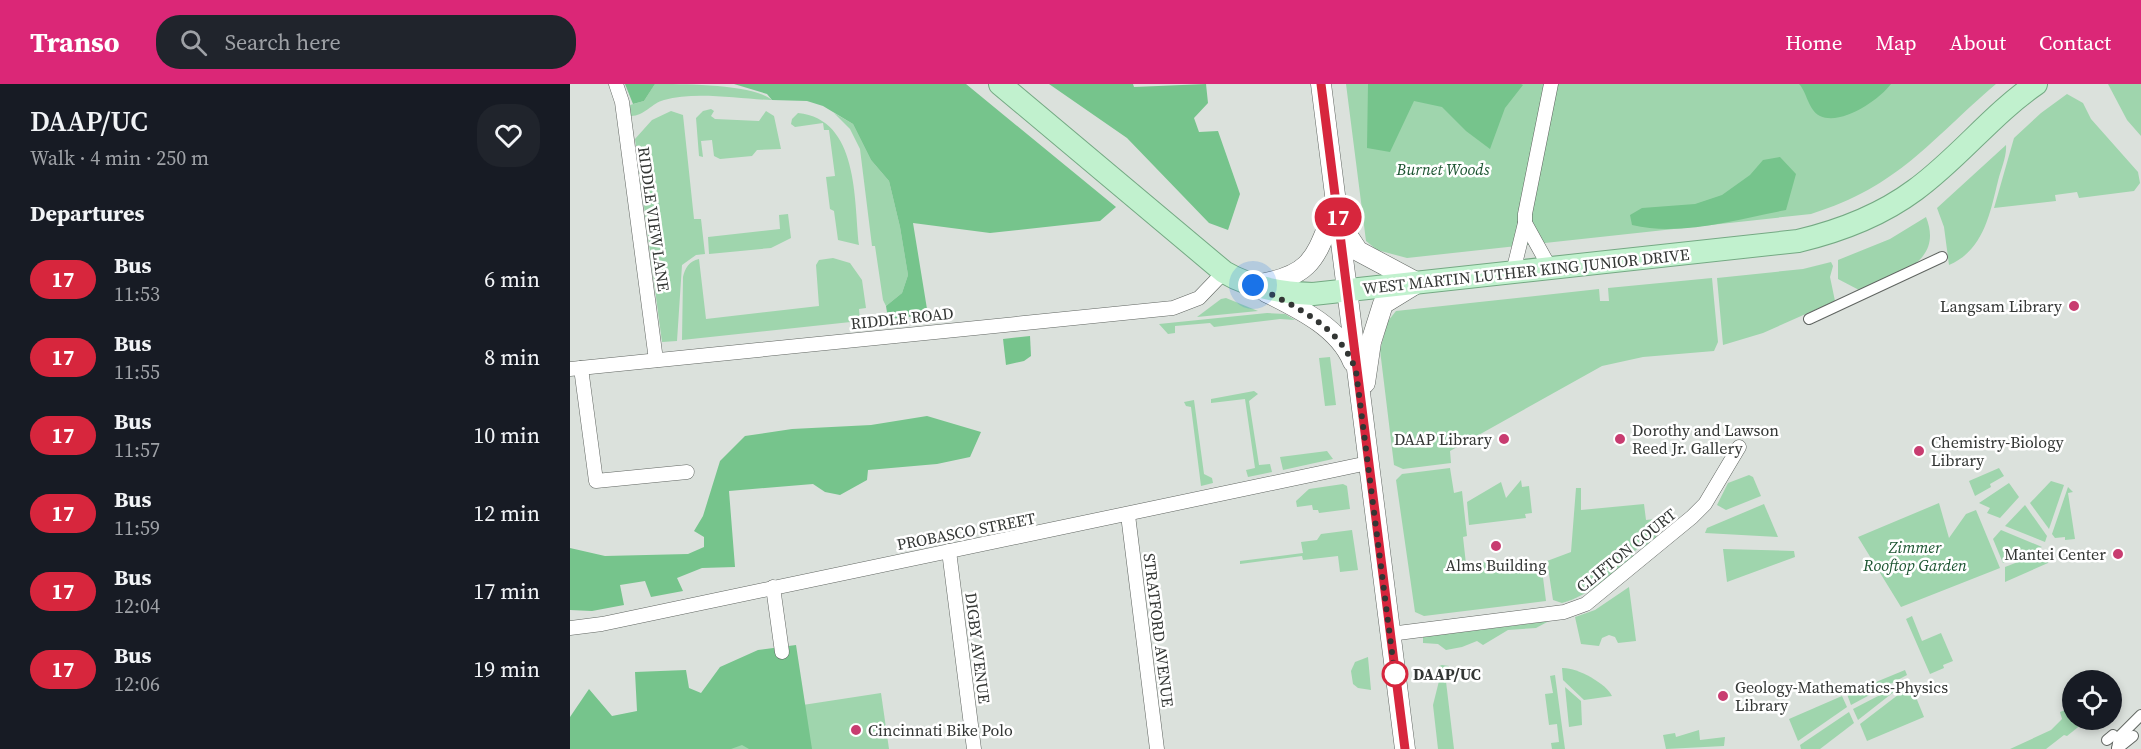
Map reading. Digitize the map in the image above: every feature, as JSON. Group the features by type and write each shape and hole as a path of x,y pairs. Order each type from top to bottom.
{"main road":[{"name":"WEST MARTIN LUTHER KING JUNIOR DRIVE","path":"1000,84 1224,272 1253,285 1296,294 1348,291 1798,241 1826,235 1869,218 1917,189 2036,84"},
{"path":"1321,84 1406,749"},
{"path":"1336,204 1344,233 1358,251 1418,283"},
{"path":"1253,285 1288,276 1313,262 1336,204"},
{"path":"1363,424 1371,342 1379,314 1388,299 1418,283"},
{"path":"1253,285 1298,309 1331,332 1347,349 1356,371"}],"street":[{"name":"RIDDLE VIEW LANE","path":"616,84 622,102 656,360"},
{"path":"1513,272 1526,223 1525,214 1551,84"},
{"path":"1526,223 1550,268"},
{"path":"1809,319 1942,257"},
{"name":"RIDDLE ROAD","path":"576,369 1173,308 1199,298 1224,272"},
{"path":"576,369 596,481 687,472"},
{"name":"CLIFTON COURT","path":"1390,634 1564,612 1586,604 1705,504 1739,447"},
{"name":"PROBASCO STREET","path":"570,628 602,624 1368,463"},
{"name":"STRATFORD AVENUE","path":"1128,515 1157,749"},
{"name":"DIGBY AVENUE","path":"949,551 974,749"},
{"path":"773,587 782,652"},
{"path":"2133,736 2117,749 2112,736 2141,715"}],"green space":[{"path":"625,84 655,84 644,101 633,104"},
{"path":"655,84 734,88 763,95 772,100 703,96 676,97 631,116 630,105 644,101"},
{"path":"734,84 966,84 1116,207 1100,221 990,233 913,223 928,315 888,319 886,306 902,293 908,275 900,227 889,181 871,160 853,124 823,106 807,101 772,100 767,94"},
{"path":"1049,84 1133,84 1134,87 1206,84 1208,103 1194,118 1199,132 1218,131 1240,194 1228,230 1209,223 1127,138"},
{"name":"Burnet Woods","path":"1346,84 1996,84 1912,160 1891,176 1842,203 1811,214 1407,258 1377,250 1366,241"},
{"path":"1368,84 1523,85 1505,108 1490,149 1466,131 1442,107 1414,101 1390,152 1367,148"},
{"path":"1799,84 1891,84 1878,97 1859,110 1829,118 1820,116 1813,110"},
{"path":"2108,84 2141,84 2141,136 2127,120"},
{"path":"2067,94 2083,103 2091,119 2138,172 2140,183 2134,191 2079,198 2077,192 2055,195 2056,201 1994,208 2014,138 2041,113"},
{"path":"711,109 714,111 711,116 715,119 759,121 766,111 774,116 781,149 757,150 752,156 720,159 714,156 712,140 701,141 703,157 699,156 696,118 703,111"},
{"path":"671,111 683,115 694,219 701,219 705,254 696,255 682,265 677,341 662,342 635,139 652,120"},
{"path":"798,113 818,119 833,130 843,146 850,164 854,185 859,245 838,240 834,211 830,209 826,177 835,176 829,130 824,130 823,123 795,127 791,124 792,119"},
{"path":"834,113 853,124 871,160 889,181 908,275 902,293 886,306 883,300 875,246 872,246 860,149 850,129"},
{"path":"2006,145 2004,163 1984,229 1970,250 1949,265 1944,227 1937,208"},
{"path":"1780,157 1796,174 1786,210 1689,228 1651,228 1632,225 1630,215 1642,208 1695,204 1722,195 1750,175 1763,160"},
{"path":"788,214 791,238 771,248 709,254 708,237 780,229 779,215"},
{"path":"1926,217 1930,233 1928,246 1922,257 1912,266 1900,274 1859,290 1838,279 1838,260 1890,239"},
{"path":"833,258 850,263 862,280 866,308 859,309 860,321 682,340 683,277 686,268 693,261 699,259 706,319 819,306 816,265 819,260"},
{"path":"1831,262 1833,266 1830,277 1835,301 1763,333 1723,345 1717,278 1803,269"},
{"path":"1712,278 1718,342 1714,351 1643,357 1602,366 1450,451 1451,463 1403,469 1394,465 1380,350 1388,321 1396,311 1599,289 1600,301 1609,301 1608,288"},
{"path":"1226,298 1258,311 1197,317 1221,299"},
{"path":"1267,313 1285,314 1295,320 1280,319 1214,327 1210,323 1175,326 1175,333 1168,334 1159,324"},
{"path":"1030,336 1031,356 1024,361 1006,365 1003,339"},
{"path":"1330,357 1336,405 1325,406 1319,358"},
{"path":"1254,391 1258,394 1249,401 1259,465 1270,464 1272,472 1248,477 1246,470 1255,468 1245,399 1211,403 1211,399"},
{"path":"1194,400 1204,474 1212,478 1213,483 1201,486 1191,407 1186,406 1184,402"},
{"path":"927,416 981,432 970,457 937,464 868,470 867,480 840,495 825,492 813,484 729,491 735,567 702,568 677,578 683,591 651,597 645,581 620,585 624,605 592,611 570,610 570,548 605,556 688,554 704,547 704,537 694,531 703,516 720,461 745,436 792,429 871,425"},
{"path":"1327,451 1333,459 1283,470 1280,457"},
{"path":"1450,468 1454,493 1462,491 1467,536 1463,537 1466,564 1498,560 1499,569 1541,562 1546,601 1424,616 1415,612 1396,480 1402,474"},
{"path":"1999,468 2004,476 1975,496 1969,481"},
{"path":"1749,475 1753,477 1761,496 1726,510 1717,505 1728,483"},
{"path":"1521,480 1522,487 1529,486 1532,513 1525,514 1526,518 1469,525 1467,502 1501,482 1506,498"},
{"path":"2051,481 2064,485 2049,529 2030,503"},
{"path":"2009,483 2019,497 2000,518 1987,513 1990,508 1979,503"},
{"path":"1343,484 1347,486 1350,509 1319,513 1318,510 1313,510 1312,505 1297,507 1296,501 1309,489"},
{"path":"2068,487 2073,492 2068,493 2075,539 2065,540 2065,537 2055,538 2052,534"},
{"path":"1576,488 1581,488 1581,510 1644,504 1646,520 1655,519 1656,537 1644,548 1639,547 1633,553 1635,556 1601,583 1582,595 1562,603 1553,600 1547,561 1571,552"},
{"name":"Zimmer Rooftop Garden","path":"1939,503 1949,538 1966,514 1976,510 2000,568 1901,607 1858,537"},
{"path":"1764,504 1778,537 1705,533 1707,528"},
{"path":"2025,505 2047,536 2045,542 2005,526"},
{"path":"1352,530 1358,570 1340,572 1338,556 1303,560 1302,556 1240,564 1240,561 1303,553 1301,542 1317,540 1321,534"},
{"path":"2001,530 2042,547 2003,563 1993,539"},
{"path":"1723,549 1794,551 1795,557 1727,582"},
{"path":"2044,552 2048,563 2005,582 2005,567"},
{"path":"1629,587 1636,641 1618,643 1615,637 1609,635 1602,638 1599,646 1581,644 1575,617 1595,610"},
{"path":"1912,616 1922,641 1941,633 1953,661 1943,665 1944,668 1930,674 1906,619"},
{"path":"1549,621 1536,628 1508,630 1483,645 1477,641 1446,650 1438,644 1423,643 1423,637"},
{"path":"796,645 812,749 749,749 742,745 731,749 570,749 570,717 589,689 612,716 637,711 635,672 686,670 689,688 701,693 720,667 758,650"},
{"path":"1368,657 1371,690 1358,688 1353,684 1351,671 1355,662"},
{"path":"1439,666 1449,666 1450,672 1445,673 1454,749 1438,749 1433,705 1440,677 1437,676"},
{"path":"1562,668 1575,670 1590,677 1604,686 1612,696 1584,700 1563,680"},
{"path":"1905,670 1907,675 1851,705 1847,694"},
{"path":"1555,675 1565,749 1552,749 1551,743 1559,742 1557,724 1549,725 1545,694 1553,693 1550,676"},
{"path":"1909,680 1858,720 1853,709"},
{"path":"1911,685 1924,717 1867,741 1860,724"},
{"path":"1565,687 1581,701 1582,725 1569,727"},
{"path":"881,693 889,749 648,749 645,729"},
{"path":"1842,696 1847,707 1798,741 1789,719"},
{"path":"1849,712 1854,723 1820,749 1801,749 1800,745"},
{"path":"2062,719 2062,730 2074,730 2046,749 2010,749 2051,730"},
{"path":"1699,730 1700,740 1725,737 1724,746 1666,749 1663,735 1675,733 1676,737"}],"bus line":[{"name":"17","path":"1321,84 1405,749"}],"place":[{"name":"Langsam Library","path":"2074,306"},
{"name":"DAAP Library","path":"1504,439"},
{"name":"Dorothy and Lawson Reed Jr. Gallery","path":"1620,439"},
{"name":"Chemistry-Biology Library","path":"1919,451"},
{"name":"Alms Building","path":"1496,546"},
{"name":"Mantei Center","path":"2118,554"},
{"name":"DAAP/UC","path":"1395,674"},
{"name":"Geology-Mathematics-Physics Library","path":"1723,696"},
{"name":"Cincinnati Bike Polo","path":"856,730"}],"route":[{"path":"1253,285 1298,309 1331,332 1339,339 1352,358 1356,371 1395,676 1395,674"}]}
